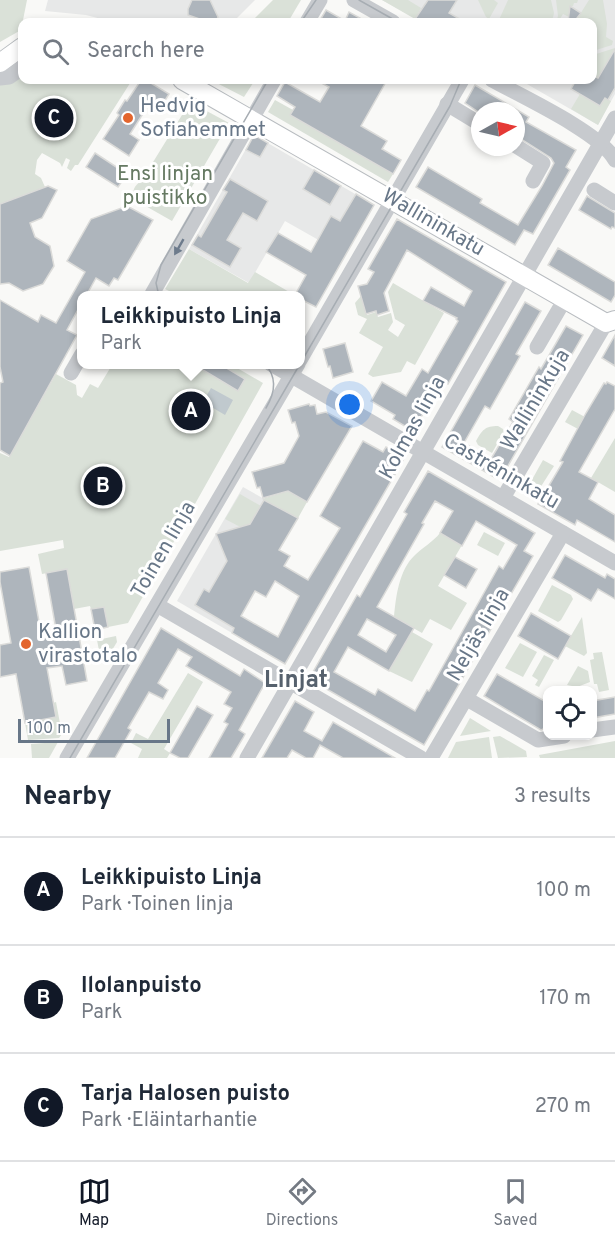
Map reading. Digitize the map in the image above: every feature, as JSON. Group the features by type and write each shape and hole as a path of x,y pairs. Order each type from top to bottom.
{"main road":[{"path":"0,63 18,50"},
{"name":"Wallininkatu","path":"189,84 524,276 610,322"}],"street":[{"path":"309,18 320,0"},
{"path":"354,0 386,18"},
{"path":"0,78 9,77 18,71"},
{"path":"155,291 272,84"},
{"path":"305,351 393,200 452,107 461,84"},
{"path":"499,84 594,137 611,151 615,160"},
{"path":"452,107 471,119"},
{"name":"Kolmas linja","path":"248,758 615,118"},
{"path":"525,152 543,163 532,181"},
{"path":"594,190 615,203"},
{"path":"537,346 565,299"},
{"name":"Wallininkuja","path":"503,498 610,322"},
{"path":"428,446 442,436 489,353"},
{"path":"71,373 77,362"},
{"name":"Castréninkatu","path":"294,370 428,446 503,498 615,563"},
{"name":"Toinen linja","path":"67,758 294,370"},
{"name":"Neljäs linja","path":"431,758 563,533"},
{"path":"300,667 310,663 347,600 353,589 350,579"},
{"path":"157,605 421,758"},
{"path":"466,699 538,740 543,739"},
{"path":"597,729 615,726"}],"shaded area":[{"path":"48,0 255,0 237,18 98,18 45,11"},
{"path":"382,0 615,0 615,94 598,125 527,84 597,84 597,18 415,18"},
{"path":"254,135 374,205 345,255 285,221 249,283 189,249"},
{"path":"211,388 233,400 225,415 203,402"},
{"path":"243,487 298,518 232,633 177,601"}],"green space":[{"path":"0,0 27,0 23,18 18,18 18,32 0,42"},
{"path":"273,0 301,0 290,18 255,18"},
{"path":"382,0 408,0 421,8 416,18"},
{"path":"478,0 494,0 498,3 490,18 486,17"},
{"path":"508,0 551,0 554,13 553,18 500,18"},
{"path":"556,0 578,0 571,6 571,18 563,14 560,18 557,18"},
{"path":"589,0 603,0 607,24 606,37 613,41 612,45 597,50 597,18 578,18"},
{"path":"615,48 598,78 597,77 597,54"},
{"path":"18,76 18,84 129,84 78,165 75,165 71,171 67,168 70,160 66,158 62,167 60,163 42,153 37,160 35,174 41,178 45,187 0,204 0,84"},
{"path":"219,84 252,84 244,97"},
{"path":"580,94 600,106 605,98 611,101 598,125 571,109"},
{"path":"275,100 293,110 291,115 393,174 388,182 268,112"},
{"name":"Ensi linjan puistikko","path":"190,102 229,123 172,221 135,200 133,191"},
{"path":"189,249 248,283 255,272 288,291 169,291 165,289"},
{"path":"393,283 444,313 415,365 407,361 401,372 373,377 368,374 383,347 359,333 367,319 358,315 355,303 361,296 367,315 376,312 378,317 391,313 393,322 388,330 398,337 405,325 395,319 388,292"},
{"path":"110,369 239,369 263,383 128,623 108,627 104,607 91,609 90,606 74,609 67,569 42,574 38,554 64,548 63,540 0,551 0,453 9,457 56,374 76,385 77,395 82,398 90,384 98,388"},
{"path":"572,410 585,417 578,429 565,422"},
{"path":"498,426 504,432 492,453 478,445 476,441 484,429"},
{"path":"615,438 615,492 591,478"},
{"path":"543,460 554,466 540,488 529,485"},
{"path":"288,491 307,502 298,518 262,499"},
{"path":"240,494 261,506 246,530 225,519"},
{"path":"484,532 505,543 498,556 477,545"},
{"path":"440,533 462,545 438,586 467,603 451,630 430,619 422,633 394,617 397,592 405,568 410,561"},
{"path":"552,585 571,595 573,599 558,622 538,611"},
{"path":"582,617 587,653 584,656 565,646"},
{"path":"412,632 433,644 412,682 389,671"},
{"path":"116,636 117,642 106,660 100,656 97,640"},
{"path":"520,643 537,652 523,677 505,668"},
{"path":"602,652 609,690 599,692 597,684 594,684 590,660 594,659 593,653"},
{"path":"544,655 554,660 539,687 535,685 538,680 532,676"},
{"path":"578,666 588,671 590,682 580,686 567,685"},
{"path":"188,673 203,682 164,749 170,753 167,758 138,758 142,749 131,743 136,733 148,739"},
{"path":"56,702 62,734 59,738 28,740 25,723 56,717 53,703"},
{"path":"470,718 491,731 460,736"},
{"path":"500,736 526,751 527,757 498,758 493,737"},
{"path":"489,737 492,758 448,758 456,742"},
{"path":"615,741 615,758 540,758 539,755"},
{"path":"58,742 49,758 32,758 31,744"}],"building":[{"path":"192,0 210,0 218,17 197,18 188,15"},
{"path":"428,0 457,0 449,13 458,18 416,18"},
{"path":"570,6 581,13 577,18 568,18"},
{"path":"326,10 340,18 321,18"},
{"path":"349,12 360,18 346,18"},
{"path":"615,49 615,88 608,100 605,98 600,106 571,89 574,84 597,84 598,78"},
{"name":"Hedvig Sofiahemmet","path":"138,84 153,84 169,94 159,110 149,104 130,134 139,140 129,156 103,139 119,115 117,113 125,100 127,101"},
{"path":"284,84 288,84 320,102 329,87 323,84 385,84 361,126 387,141 382,149 401,160 393,174 290,115 295,107 277,96"},
{"path":"475,85 504,102 471,102 471,107 465,103"},
{"path":"525,115 529,117 526,122 576,150 566,167 570,170 533,234 524,230 515,245 416,187 428,167 482,199 480,203 518,225 554,163 551,158 525,142"},
{"path":"254,135 268,143 260,157 246,150"},
{"name":"Hedvig Sofiahemmet","path":"95,153 127,174 118,187 86,167"},
{"path":"314,170 341,186 330,205 303,189"},
{"path":"230,179 268,201 257,221 243,213 227,240 241,248 230,267 192,245 198,235 201,237 227,192 223,190"},
{"path":"48,186 57,190 42,218 30,223 35,237 50,246 54,266 43,284 23,291 9,283 0,284 0,204"},
{"path":"356,194 374,205 316,307 305,302 305,291 297,291 306,275 266,252 278,233 311,252 331,216 340,221"},
{"path":"587,196 615,213 615,228 611,229 579,210"},
{"path":"127,206 153,220 118,280 114,278 109,286 96,278 89,291 77,291 77,311 67,330 77,335 10,456 0,450 0,383 3,382 0,367 0,300 38,322 41,315 56,323 85,272 67,261 91,219"},
{"path":"397,219 506,282 448,384 442,381 413,431 393,419 395,415 371,401 382,382 406,396 422,369 428,373 458,321 457,318 423,301 431,287 464,306 472,291 407,250 384,293 389,311 377,315 376,311 366,314 358,286 367,284 374,272 368,269"},
{"path":"558,248 615,282 615,295 611,302 548,265"},
{"path":"525,302 541,311 516,354 520,356 490,409 485,406 464,443 491,459 513,422 509,419 566,326 583,335 501,478 498,476 496,478 442,447"},
{"path":"615,335 615,366 602,358"},
{"path":"345,343 353,372 333,378 323,349"},
{"path":"201,369 228,369 245,379 238,391"},
{"path":"604,383 615,386 615,409 579,472 598,482 589,499 615,515 615,542 577,520 575,525 538,504 563,462 560,461 586,413"},
{"path":"309,404 310,406 315,405 317,414 326,412 352,426 307,502 288,491 263,498 252,472 284,463 299,436 288,410"},
{"path":"363,441 383,452 386,447 405,457 285,664 232,633 234,628 195,605 204,589 209,592 227,561 216,534 250,524 264,500 298,518 279,550 290,556 284,566 308,580 340,528 320,516","holes":["275,581 299,596 278,637 241,616 255,591 266,597"]},
{"path":"428,471 535,533 524,551 533,556 424,745 309,679 357,595 360,597 407,514 404,512","holes":["435,501 453,511 440,533 462,546 476,521 517,545 503,569 499,566 429,691 427,690 415,711 378,689 375,695 334,672 348,647 389,671 414,628 377,607","367,619 396,635 386,652 358,635"]},
{"path":"565,555 605,578 607,574 615,579 615,599 598,589 591,601 552,578"},
{"path":"455,557 477,569 466,588 444,575"},
{"name":"Kallion virastotalo","path":"29,567 42,638 57,635 46,573 67,569 87,681 66,685 62,666 47,668 56,717 25,723 16,674 0,677 0,645 11,643 0,572"},
{"path":"104,607 108,627 95,630 91,609"},
{"path":"531,613 571,636 558,659 518,636"},
{"path":"161,628 240,676 244,669 265,683 239,730 245,734 243,738 231,758 209,758 228,724 224,722 232,708 224,704 231,692 186,666 192,657 178,649 158,683 168,690 163,699 149,692 128,728 131,730 115,758 87,758"},
{"path":"497,674 543,700 543,729 541,730 484,696"},
{"path":"615,697 615,714 597,717 597,700"},
{"path":"295,701 314,712 304,731 322,741 333,722 395,758 343,758 320,745 313,758 306,758 292,750 287,758 262,758"},
{"path":"197,706 213,715 188,758 180,758 170,753"}],"tram line":[{"path":"304,18 316,0"},
{"path":"359,0 391,18"},
{"path":"158,291 156,283 161,265 266,84"},
{"path":"305,355 450,106 459,84"},
{"path":"266,408 274,386 269,369"},
{"path":"70,758 297,369"}],"place":[{"name":"Tarja Halosen puisto","path":"54,118"},
{"name":"Hedvig Sofiahemmet","path":"128,118"},
{"name":"Leikkipuisto Linja","path":"191,411"},
{"name":"Ilolanpuisto","path":"103,486"},
{"name":"Kallion virastotalo","path":"26,644"}],"district":[{"name":"Linjat","path":"296,681"}]}
